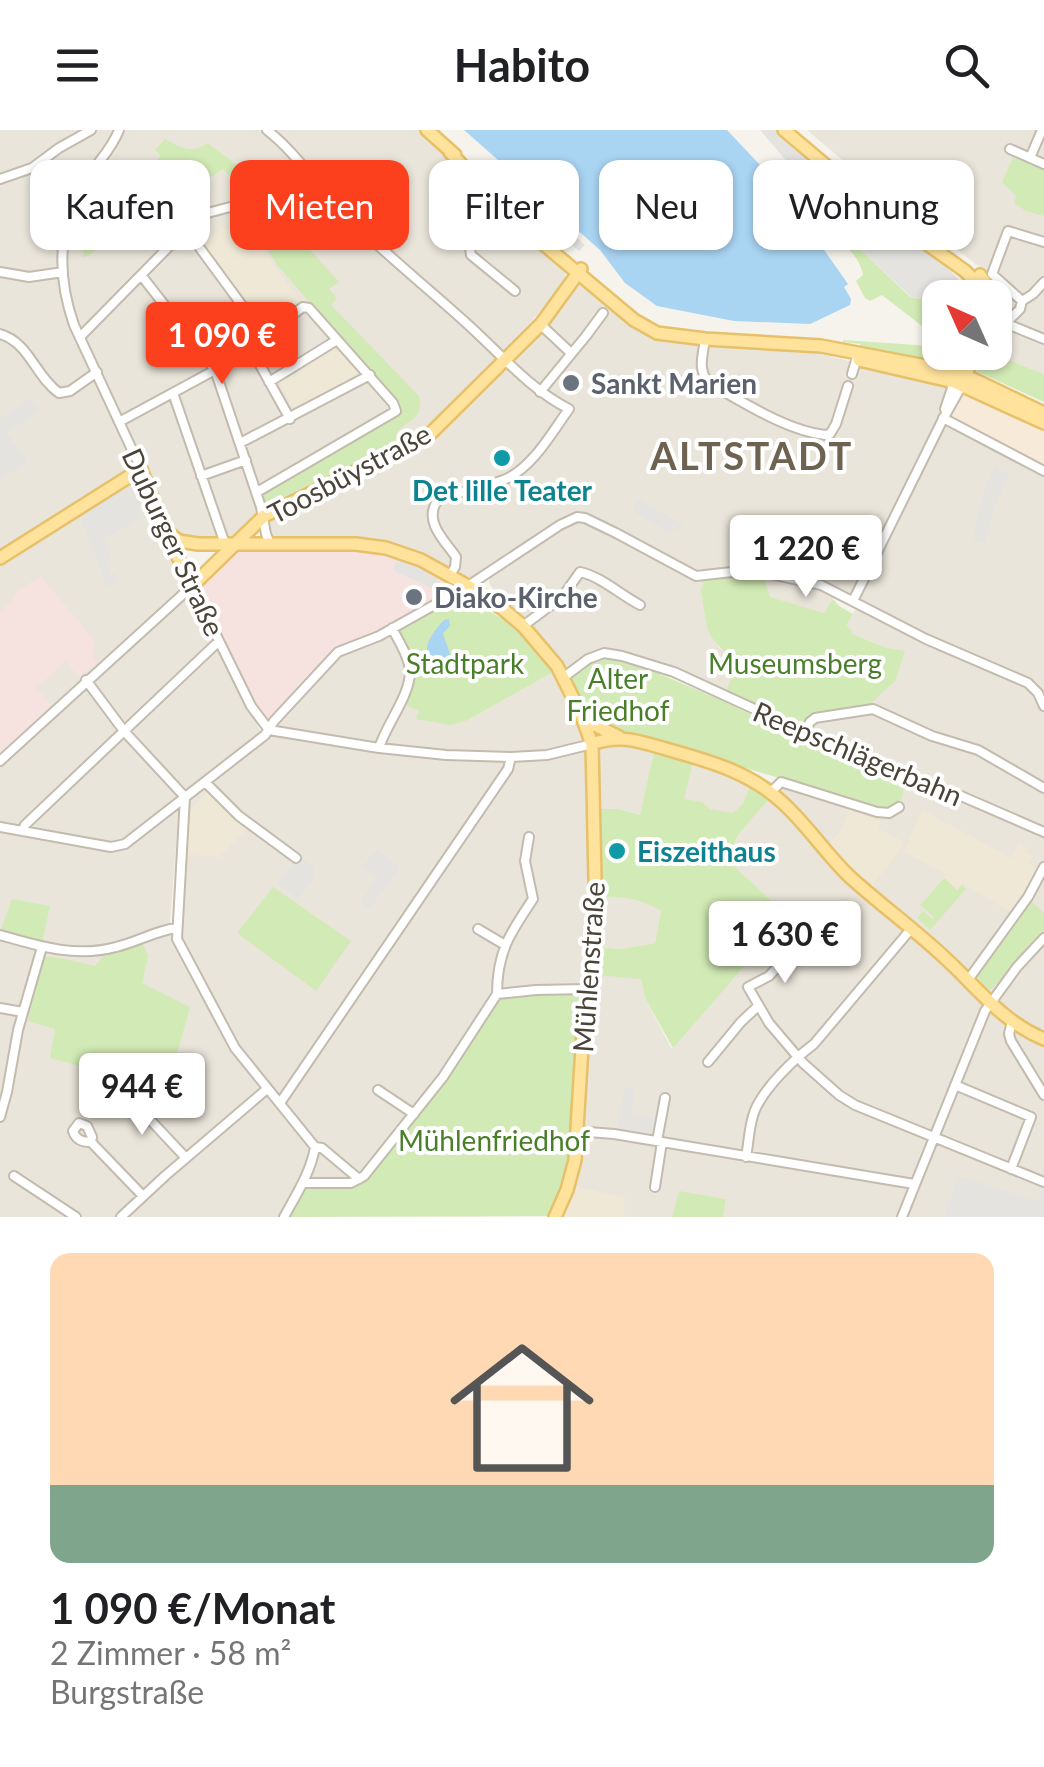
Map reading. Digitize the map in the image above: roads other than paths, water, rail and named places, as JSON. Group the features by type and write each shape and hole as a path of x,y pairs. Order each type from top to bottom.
{"main road":[{"path":"427,130 579,271"},
{"path":"784,130 875,207 974,280"},
{"path":"794,130 983,280"},
{"path":"450,152 456,160"},
{"path":"548,250 648,323 683,336 821,346 960,379 1044,412"},
{"name":"Toosbüystraße","path":"192,586 230,544 264,516 428,436 539,322 579,271"},
{"path":"858,356 936,368 1044,422"},
{"path":"960,379 962,370"},
{"path":"960,379 965,370"},
{"path":"0,558 142,468"},
{"name":"Duburger Straße","path":"142,468 165,530 192,586"},
{"path":"165,530 179,541 198,544"},
{"path":"181,562 186,548 198,544"},
{"name":"Mühlenstraße","path":"198,544 372,545 421,560 503,609 542,646 564,677 592,744 596,924 572,1174 555,1217"},
{"path":"583,719 619,738 726,767 753,780 797,817 850,876 989,1003 1044,1039"},
{"path":"592,744 619,738"}],"street":[{"path":"0,179 32,168 91,130"},
{"name":"Duburger Straße","path":"119,130 107,154 87,178 61,244 71,315 142,468"},
{"path":"1030,158 1042,130"},
{"path":"273,132 300,160"},
{"path":"1010,149 1044,164"},
{"path":"1022,301 992,274 1008,231 1044,242"},
{"path":"80,337 166,250"},
{"path":"201,250 263,334"},
{"path":"383,250 540,392 570,409 528,464 507,479 449,494 436,502 436,528 456,557 450,575"},
{"path":"469,250 470,255 515,291"},
{"path":"0,272 28,277 63,272"},
{"path":"141,276 214,370 257,492 270,544"},
{"path":"1012,318 1022,301 1044,282"},
{"path":"119,422 214,370 306,306 396,408 393,415 257,492"},
{"path":"540,392 602,313"},
{"path":"539,322 571,353"},
{"path":"1012,324 1044,338"},
{"path":"0,334 16,341 42,377 60,393 70,391 96,372"},
{"path":"705,339 700,366 710,383 807,431 825,436 834,430 848,386"},
{"path":"270,382 338,340"},
{"path":"249,345 290,419"},
{"path":"852,374 858,356"},
{"path":"240,443 370,375"},
{"path":"853,601 960,379"},
{"path":"173,393 201,476 230,544"},
{"path":"943,418 1044,471"},
{"path":"201,476 246,460"},
{"path":"0,827 101,846 118,846 132,839 270,730 338,652 392,628 468,586 576,517 616,532 696,576 732,572 810,582 1028,683 1044,706"},
{"path":"523,626 563,596 580,572 605,582 640,605"},
{"path":"0,761 192,586"},
{"name":"Duburger Straße","path":"192,586 251,706 270,730"},
{"path":"379,748 410,673 392,628"},
{"path":"22,830 219,641"},
{"name":"Reepschlägerbahn","path":"564,677 597,654 610,653 674,672 891,772 931,783 1044,832"},
{"path":"86,680 124,731 185,797 176,928 181,950 235,1048 315,1147 322,1148 359,1178"},
{"path":"804,733 815,718 873,709 932,736 978,750 1044,788"},
{"path":"270,730 446,755 547,755 592,744"},
{"path":"280,1103 508,768 511,757"},
{"path":"204,782 240,816 296,858"},
{"path":"770,792 781,782 877,812 889,813 899,807"},
{"path":"303,1183 351,1183 367,1173 455,1060 498,994 505,945 512,927 533,899 525,861 529,837"},
{"path":"968,980 1028,897 1044,867"},
{"path":"0,936 65,951 93,951 176,928"},
{"path":"478,928 505,945"},
{"path":"746,1157 758,1104 911,929"},
{"path":"902,1217 989,1003 1042,944"},
{"path":"0,1117 42,947"},
{"path":"794,950 769,976 748,987 758,1006 809,1070 847,1100 1044,1182"},
{"path":"498,994 588,990"},
{"path":"708,1062 758,1006"},
{"path":"0,1008 23,1012"},
{"path":"1012,1020 1011,1040 1044,1095"},
{"path":"0,1066 11,1069"},
{"path":"955,1085 1032,1117 1011,1169"},
{"path":"121,1217 267,1088"},
{"path":"378,1090 414,1114"},
{"path":"125,1093 186,1158"},
{"path":"655,1187 665,1098"},
{"path":"576,1131 914,1184"},
{"path":"91,1142 143,1196"},
{"path":"284,1217 303,1183 315,1147"},
{"path":"14,1176 76,1217"},
{"path":"55,1214 61,1206"}],"water":[{"path":"464,130 727,130 755,160 753,250 824,250 848,284 844,287 850,305 810,324 734,321 657,306 625,283 600,250 733,250 733,160 599,160 599,249 579,231 579,160 498,160"},
{"path":"449,619 450,626 443,633 450,655 449,669 432,660 427,648 437,627"}],"place":[{"name":"Sankt Marien","path":"571,383"},
{"name":"Det lille Teater","path":"502,458"},
{"name":"Diako-Kirche","path":"414,597"},
{"name":"Eiszeithaus","path":"617,851"}],"district":[{"name":"ALTSTADT","path":"752,455"}],"park label":[{"name":"Stadtpark","path":"465,663"},
{"name":"Museumsberg","path":"795,663"},
{"name":"Alter Friedhof","path":"618,694"},
{"name":"Mühlenfriedhof","path":"494,1140"}]}
